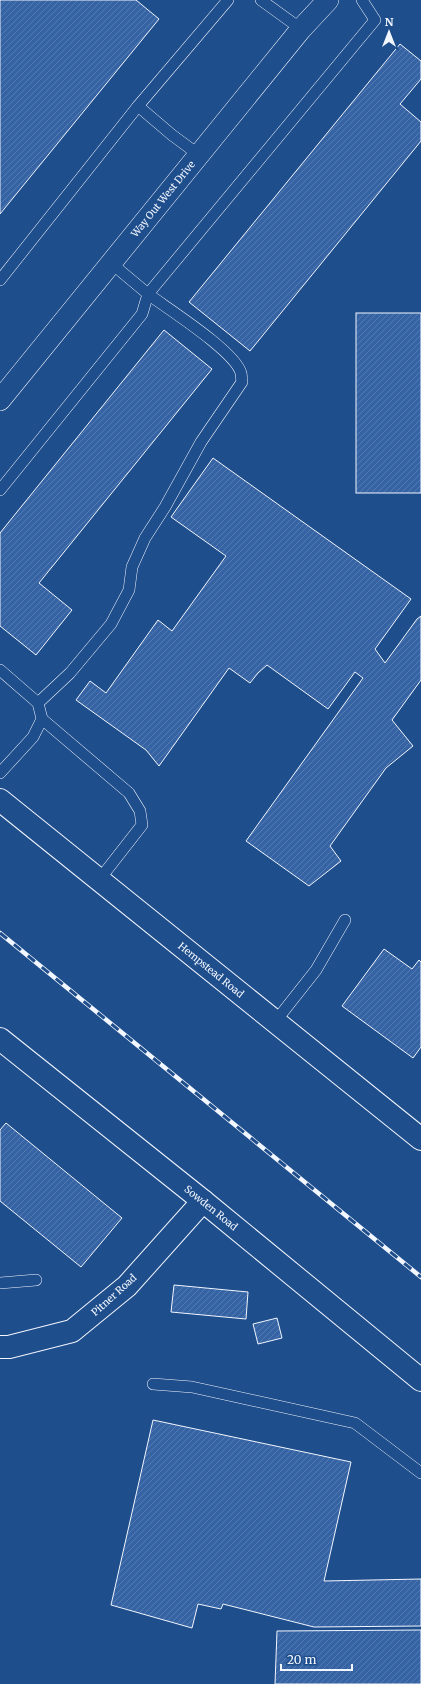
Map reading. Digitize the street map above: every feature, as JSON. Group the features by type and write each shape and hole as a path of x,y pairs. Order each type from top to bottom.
{"street":[{"name":"Way Out West Drive","path":"0,400 199,154 302,29 328,0"},
{"name":"Hempstead Road","path":"0,800 421,1140"},
{"name":"Sowden Road","path":"0,1039 203,1201 421,1380"},
{"name":"Pitner Road","path":"0,1347 9,1347 72,1331 127,1286 203,1201"}],"lane":[{"path":"0,280 138,106 228,0"},
{"path":"261,0 302,29"},
{"path":"0,490 142,314 148,294 375,20 362,0"},
{"path":"138,106 199,154"},
{"path":"38,703 70,673 112,624 129,590 132,567 145,538 201,442 242,382 241,373 236,364 217,344 148,294 111,263"},
{"path":"0,670 38,703 42,719 129,793 140,811 142,825 100,880"},
{"path":"0,773 33,737 42,719"},
{"path":"276,1022 316,970 345,920"},
{"path":"0,1283 36,1280"},
{"path":"153,1384 192,1387 354,1423 421,1473"}],"building":[{"path":"0,0 136,0 159,19 0,214"},
{"path":"400,44 421,61 421,79 400,104 421,122 421,141 250,351 189,302"},
{"path":"356,313 421,313 421,493 356,493"},
{"path":"164,330 212,369 39,583 72,610 36,655 0,626 0,533"},
{"path":"213,458 411,599 375,649 385,663 417,619 421,616 421,680 392,720 413,746 386,768 330,846 341,861 309,886 246,841 363,678 355,672 328,709 267,665 250,683 229,668 159,766 146,750 76,700 90,681 106,693 158,620 172,631 226,556 171,517"},
{"path":"384,949 412,969 419,960 421,962 421,1047 413,1058 342,1006"},
{"path":"6,1123 122,1218 81,1267 0,1201 0,1130"},
{"path":"174,1285 248,1292 246,1319 171,1312"},
{"path":"277,1318 282,1338 258,1344 253,1324"},
{"path":"153,1420 351,1462 324,1581 421,1579 421,1626 314,1627 223,1604 221,1609 198,1604 192,1628 111,1605"},
{"path":"421,1630 421,1684 275,1684 277,1631"}],"railway":[{"path":"0,933 421,1277"}]}
